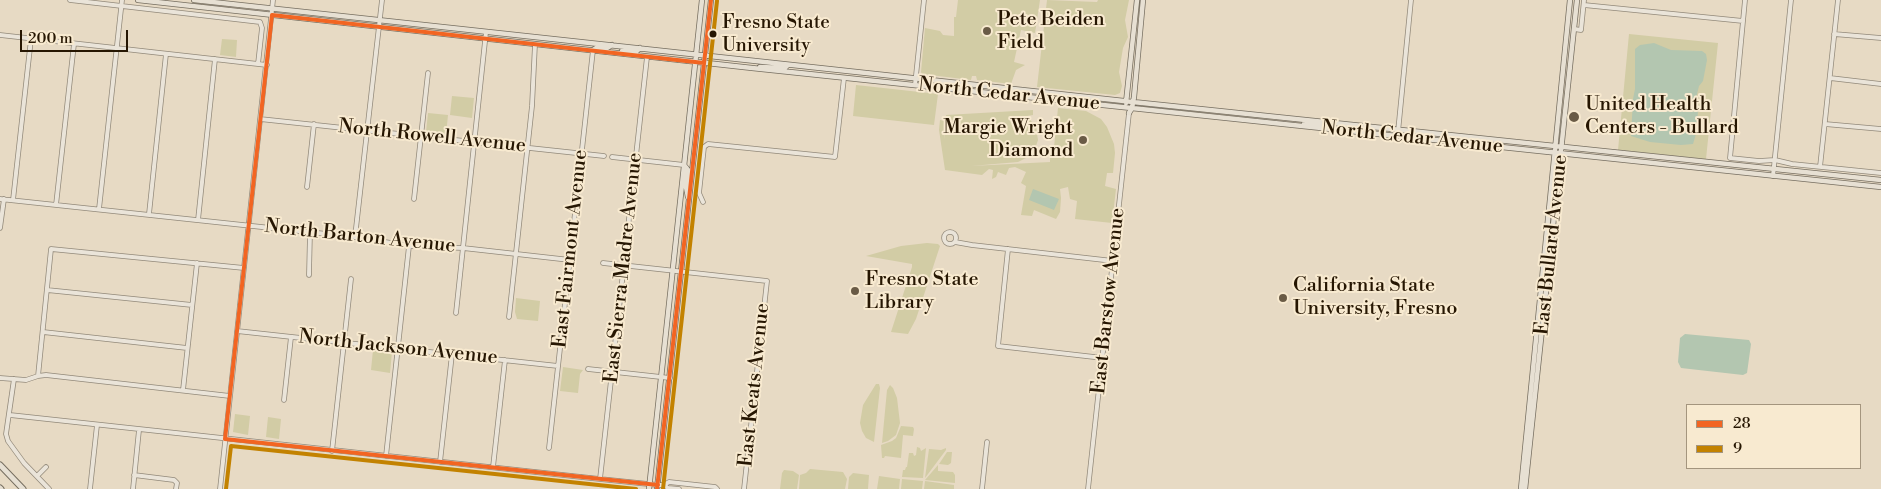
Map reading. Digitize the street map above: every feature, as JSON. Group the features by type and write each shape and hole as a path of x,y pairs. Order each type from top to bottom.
{"highway":[{"path":"0,464 23,489"}],"main road":[{"name":"North Cedar Avenue","path":"138,0 1126,108"},
{"name":"North Cedar Avenue","path":"194,0 1126,102 1881,180"},
{"path":"649,486 702,0"},
{"path":"658,487 711,0"},
{"path":"1130,111 1126,108 1126,102 1137,0"},
{"name":"East Barstow Avenue","path":"1130,111 1133,102 1143,0"},
{"name":"East Bullard Avenue","path":"1521,489 1570,0"},
{"name":"East Bullard Avenue","path":"1525,489 1577,0"},
{"path":"189,6 207,5 211,2"},
{"path":"581,49 592,47 594,44"},
{"path":"593,50 596,48 607,48 612,45"},
{"path":"606,52 636,52 640,48"},
{"path":"752,68 766,66 785,68 788,65"},
{"path":"791,72 802,70 806,67"},
{"name":"North Cedar Avenue","path":"1130,111 1278,124 1881,187"},
{"path":"1278,124 1295,123 1324,126 1328,123"},
{"path":"684,165 688,170 686,187 689,205"}],"street":[{"path":"70,0 260,22 262,28 258,64"},
{"path":"99,209 122,0"},
{"path":"220,489 273,0"},
{"path":"356,237 382,0"},
{"path":"915,85 924,0"},
{"path":"1398,137 1412,0"},
{"path":"1745,0 1730,158 1759,161 1775,160 1792,164 1881,173"},
{"path":"1773,176 1791,0"},
{"path":"1820,167 1838,0"},
{"path":"1574,29 1581,30 1584,2 1743,21"},
{"path":"456,313 486,32"},
{"path":"1834,34 1881,38"},
{"path":"0,35 267,64"},
{"path":"13,200 31,39"},
{"path":"56,205 74,44"},
{"path":"509,317 532,106 535,44"},
{"name":"East Fairmont Avenue","path":"549,448 593,50"},
{"path":"149,214 166,54"},
{"name":"East Sierra Madre Avenue","path":"600,479 647,56"},
{"path":"198,220 215,59"},
{"path":"414,199 428,73"},
{"path":"703,202 699,193 704,147 708,144 835,158 844,78"},
{"path":"1830,78 1881,84"},
{"name":"East Barstow Avenue","path":"1088,489 1130,111"},
{"name":"North Rowell Avenue","path":"260,119 604,156"},
{"path":"307,187 314,124"},
{"path":"1825,124 1881,129"},
{"path":"612,157 684,165"},
{"path":"0,228 2,199"},
{"name":"North Barton Avenue","path":"2,199 356,237 409,246 463,248 570,260"},
{"path":"309,275 310,232"},
{"path":"955,242 1113,261"},
{"path":"386,456 409,246"},
{"path":"38,376 51,249 244,268"},
{"path":"1008,249 998,346 1103,358"},
{"path":"183,390 197,263"},
{"path":"603,263 681,272"},
{"name":"East Keats Avenue","path":"681,272 767,281 744,489"},
{"path":"332,451 351,280"},
{"path":"47,290 192,306"},
{"name":"North Jackson Avenue","path":"237,331 558,366"},
{"path":"43,332 187,348"},
{"path":"284,400 291,337"},
{"path":"440,462 452,354"},
{"path":"493,468 505,360"},
{"path":"588,369 670,378"},
{"path":"0,378 26,380 38,376 230,396"},
{"path":"14,380 6,434 8,441 50,489"},
{"path":"10,416 600,479 658,487 669,482 715,487 717,489"},
{"path":"90,489 97,425"},
{"path":"133,489 139,430"},
{"path":"982,489 987,442"},
{"path":"37,476 46,467"},
{"path":"134,475 175,480 176,489"},
{"path":"664,485 668,488 679,489"}],"shaded area":[{"path":"958,0 1040,0 1035,33 1021,30 1014,62 1025,65 1016,70 1011,84 977,80 976,76 972,76 971,80 922,74 925,28 940,31 943,35 954,36 954,17 956,17"},
{"path":"1047,0 1097,2 1098,0 1129,0 1125,20 1128,37 1123,48 1119,72 1122,86 1120,93 1115,95 1037,87"},
{"path":"1629,34 1718,43 1706,159 1618,150"},
{"path":"222,39 237,40 236,57 220,55"},
{"path":"1654,43 1671,50 1702,51 1706,54 1707,60 1703,81 1699,86 1696,98 1698,111 1693,144 1681,145 1650,142 1631,136 1635,89 1635,49 1640,45"},
{"path":"856,85 938,94 934,125 853,116"},
{"path":"452,96 474,98 472,118 450,115"},
{"path":"1058,108 1086,111 1101,119 1107,127 1114,144 1115,153 1113,173 1107,173 1105,186 1116,189 1112,223 1075,219 1077,201 1070,199 1068,187 1060,189 1060,212 1056,219 1034,210 1032,216 1021,215 1026,186 1021,183 1026,172 1015,167 1009,168 1006,175 998,172 996,177 992,179 993,170 989,169 982,175 945,170 939,130 940,120 946,121 944,139 946,129 953,120 946,120 946,115 1033,110 1033,115 1027,116 1036,127 1038,140 1030,156 1018,162 971,166 1050,162 1050,158 1053,157"},
{"path":"428,113 448,115 446,135 426,132"},
{"path":"1033,189 1059,199 1054,210 1029,200"},
{"path":"927,243 940,246 916,319 908,334 891,332 912,264 866,256 901,246"},
{"path":"516,298 540,301 538,321 517,319 515,312"},
{"path":"1685,334 1749,340 1751,344 1747,373 1743,375 1681,368 1678,362 1680,338"},
{"path":"373,350 392,352 390,373 371,370"},
{"path":"563,367 583,370 580,374 578,393 560,391"},
{"path":"876,384 879,384 880,388 874,442 866,438 860,423 863,405"},
{"path":"890,385 897,398 900,423 896,435 882,443 887,390"},
{"path":"235,414 250,416 248,435 233,432"},
{"path":"268,417 281,419 279,439 266,437"},
{"path":"901,426 913,427 914,429 913,436 903,435 901,458 885,456 882,458 881,445 896,438"},
{"path":"917,447 921,451 926,448 923,478 902,477 903,470 907,467 909,453 913,453 914,456 916,455"},
{"path":"946,448 925,478 929,449 941,450"},
{"path":"947,452 952,452 951,463 948,465 939,464"},
{"path":"938,465 938,471 953,472 955,483 925,480"},
{"path":"810,469 843,472 847,479 845,489 799,489 800,475"},
{"path":"784,470 793,471 799,475 797,489 780,489"},
{"path":"853,473 869,475 868,489 848,489 849,477"},
{"path":"879,476 900,479 899,489 877,489"},
{"path":"902,479 923,481 922,489 901,489"},
{"path":"925,481 954,485 954,489 924,489"}],"transit line":[{"name":"28","path":"657,489 711,0"},
{"name":"9","path":"663,489 717,1"},
{"name":"28","path":"658,485 225,439 272,15 704,63"},
{"name":"9","path":"226,489 231,446 636,489"}],"place":[{"name":"Pete Beiden Field","path":"987,31"},
{"name":"Fresno State University","path":"713,34"},
{"name":"United Health Centers - Bullard","path":"1574,117"},
{"name":"Margie Wright Diamond","path":"1083,140"},
{"name":"Fresno State Library","path":"855,291"},
{"name":"California State University, Fresno","path":"1283,298"}]}
